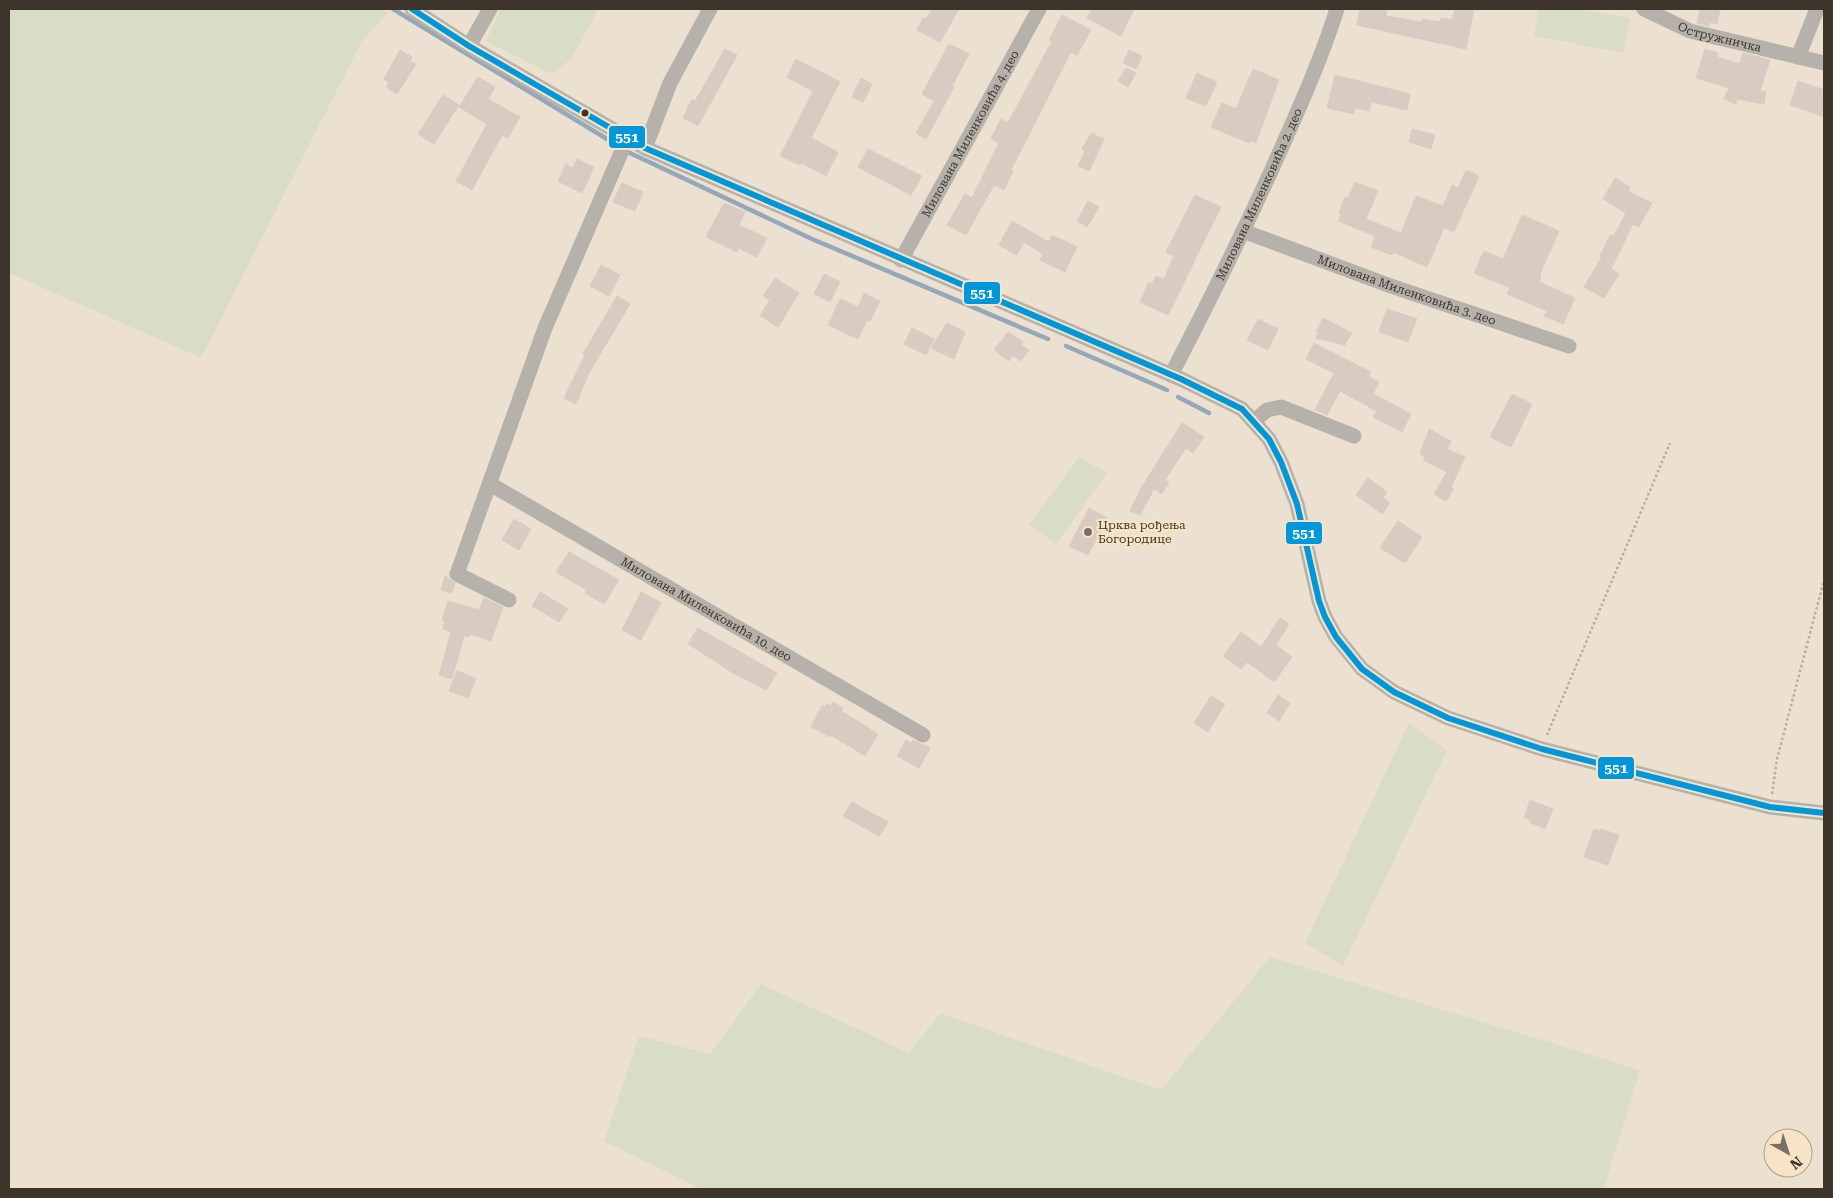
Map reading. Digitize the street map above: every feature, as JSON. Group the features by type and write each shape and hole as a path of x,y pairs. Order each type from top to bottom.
{"street":[{"path":"412,9 469,46 645,148 1171,375 1242,409 1269,439 1281,462 1296,504 1319,601 1336,637 1362,669 1394,692 1421,706 1472,726 1542,748 1770,808 1824,813"},
{"path":"469,46 490,9"},
{"path":"645,148 670,83 710,9"},
{"name":"Милована Миленковића 4. део","path":"901,260 1039,9"},
{"name":"Милована Миленковића 2. део","path":"1171,375 1243,231 1294,120 1328,37 1337,9"},
{"name":"Остружничка","path":"1644,9 1690,31 1824,64"},
{"path":"1798,57 1817,9"},
{"path":"509,600 457,574 545,328 627,139"},
{"name":"Милована Миленковића 3. део","path":"1243,231 1388,285 1569,346"},
{"path":"1254,421 1267,410 1281,407 1354,436"},
{"name":"Милована Миленковића 10. део","path":"490,484 923,735"}],"path":[{"path":"1542,748 1670,443"},
{"path":"1770,808 1777,759 1824,580"}],"green space":[{"path":"9,9 382,9 388,13 362,41 201,358 9,273"},
{"path":"501,9 598,9 572,58 552,74 486,41"},
{"path":"1539,9 1580,9 1630,18 1623,53 1534,36"},
{"path":"1079,457 1107,473 1056,544 1029,525"},
{"path":"1409,723 1447,750 1343,966 1305,943"},
{"path":"1270,957 1640,1070 1604,1189 701,1189 604,1141 639,1036 710,1054 761,984 909,1053 940,1013 1161,1090"}],"building":[{"path":"932,9 959,9 940,42 917,30 923,18 926,19"},
{"path":"1092,9 1134,9 1121,36 1087,18"},
{"path":"1360,9 1387,9 1386,16 1422,22 1422,19 1440,22 1441,18 1452,20 1455,9 1474,9 1466,49 1357,25"},
{"path":"1700,9 1720,9 1717,24 1710,22 1709,26 1697,23"},
{"path":"1062,15 1091,30 1077,55 1071,52 1011,170 1013,171 1004,190 994,185 966,235 947,225 965,194 972,198 999,143 991,139 1001,119 1008,123 1052,41 1049,40"},
{"path":"949,44 969,54 952,86 954,87 926,139 916,133 934,101 922,94"},
{"path":"725,49 737,55 698,126 683,118 692,99 695,101"},
{"path":"1705,49 1718,53 1717,57 1740,64 1743,53 1770,60 1760,91 1766,91 1764,104 1737,99 1736,104 1724,99 1729,88 1696,78"},
{"path":"400,50 412,57 410,61 416,64 397,94 386,87 389,82 384,79"},
{"path":"1129,50 1142,56 1136,69 1123,63"},
{"path":"796,59 840,82 811,138 838,152 826,176 801,163 800,165 780,156 813,91 787,77"},
{"path":"1126,68 1136,73 1128,87 1118,81"},
{"path":"1253,69 1279,80 1256,143 1250,141 1249,143 1211,127 1222,103 1236,109"},
{"path":"1197,73 1217,82 1206,106 1186,98"},
{"path":"1335,75 1410,94 1407,110 1371,102 1369,111 1355,108 1354,114 1327,108"},
{"path":"478,77 495,87 488,99 520,117 508,138 502,135 472,190 456,181 487,124 459,107"},
{"path":"861,78 872,84 863,102 852,97"},
{"path":"1798,81 1824,90 1824,117 1790,105"},
{"path":"443,95 459,105 434,144 418,134"},
{"path":"1412,129 1435,135 1431,149 1409,142"},
{"path":"1091,133 1104,139 1089,171 1078,166 1085,151 1082,149"},
{"path":"868,149 922,176 911,195 858,167"},
{"path":"577,159 594,167 582,193 558,181 566,164 573,168"},
{"path":"1466,170 1479,176 1454,232 1444,228 1427,267 1393,252 1392,255 1371,247 1375,236 1338,221 1345,197 1348,198 1355,182 1378,191 1366,219 1401,233 1416,196 1443,206 1452,185 1458,188"},
{"path":"1615,178 1630,187 1628,191 1652,203 1639,227 1633,224 1611,269 1619,274 1604,298 1584,287 1602,257 1600,256 1610,235 1614,236 1626,213 1603,199"},
{"path":"622,183 643,192 635,211 613,202"},
{"path":"1195,195 1221,207 1168,315 1140,302 1149,282 1152,284 1156,276 1164,279 1174,256 1166,252"},
{"path":"1088,201 1099,207 1087,227 1077,221"},
{"path":"724,203 745,212 739,225 767,238 757,257 738,248 737,252 706,237"},
{"path":"1522,215 1559,231 1540,274 1539,282 1575,298 1563,324 1544,316 1547,311 1507,294 1510,288 1474,273 1484,251 1503,259"},
{"path":"1012,221 1049,242 1052,235 1077,247 1065,272 1040,260 1043,254 1024,242 1017,255 999,245"},
{"path":"601,265 620,275 609,296 590,286"},
{"path":"824,274 840,282 830,302 814,294"},
{"path":"775,278 799,293 778,327 760,316 770,300 763,296"},
{"path":"864,293 880,301 870,321 867,320 858,339 828,325 840,299 858,307"},
{"path":"617,296 630,304 589,373 576,404 564,398 585,355 583,354"},
{"path":"1387,309 1417,319 1408,342 1379,332"},
{"path":"1323,318 1352,333 1345,345 1316,338 1319,333 1316,332"},
{"path":"1258,319 1278,329 1268,350 1247,340"},
{"path":"947,323 965,332 954,359 931,348"},
{"path":"912,328 934,339 926,355 904,344"},
{"path":"1008,332 1023,342 1021,345 1029,350 1021,361 1013,356 1009,361 994,350"},
{"path":"1314,343 1371,372 1368,376 1379,382 1373,394 1411,414 1402,432 1373,417 1377,411 1340,391 1327,415 1315,410 1334,373 1306,359"},
{"path":"1512,394 1532,404 1511,447 1490,437"},
{"path":"1182,423 1204,437 1193,453 1186,448 1165,480 1169,482 1162,494 1154,489 1140,515 1130,511 1140,490"},
{"path":"1429,429 1451,441 1447,449 1465,457 1451,487 1454,489 1446,501 1434,494 1447,472 1423,460 1425,457 1420,454"},
{"path":"1368,478 1387,492 1383,498 1390,503 1382,514 1356,495"},
{"name":"Црква рођења Богородице","path":"1089,508 1107,518 1088,555 1069,546"},
{"path":"514,519 531,529 519,550 502,540"},
{"path":"1398,521 1422,537 1405,563 1380,548"},
{"path":"569,552 619,580 604,604 585,593 587,590 556,572"},
{"path":"445,576 455,583 452,593 441,590"},
{"path":"540,592 568,609 559,622 532,606"},
{"path":"641,592 661,603 641,640 622,630"},
{"path":"484,598 503,607 491,641 470,634 469,637 464,636 452,679 439,675 451,632 443,629 445,621 442,620 448,601 479,610"},
{"path":"1280,618 1289,624 1276,645 1292,657 1274,682 1247,662 1241,669 1223,656 1241,632 1261,647"},
{"path":"698,628 777,673 766,690 733,673 688,644"},
{"path":"457,671 476,678 468,698 449,691"},
{"path":"1278,695 1290,703 1279,721 1267,713"},
{"path":"1211,696 1225,704 1208,732 1194,723"},
{"path":"833,702 843,708 841,711 878,734 865,756 831,735 830,737 811,727 822,705 825,707 827,704 831,706"},
{"path":"906,740 912,743 913,740 930,748 919,768 897,756"},
{"path":"1530,800 1553,809 1545,829 1524,818"},
{"path":"852,802 888,822 879,836 843,816"},
{"path":"1594,829 1600,831 1601,829 1619,835 1608,865 1584,857"}],"waterway":[{"path":"393,9 612,142"},
{"path":"630,153 812,239 1048,339"},
{"path":"1066,346 1167,390"},
{"path":"1178,397 1209,413"}],"transit line":[{"name":"551","path":"412,9 469,46 645,148 1181,379 1242,409 1269,439 1281,462 1297,504 1319,601 1325,617 1336,637 1362,669 1394,692 1448,718 1542,749 1770,807 1824,813"}],"place":[{"name":"Црква рођења Богородице","path":"1088,532"}]}
